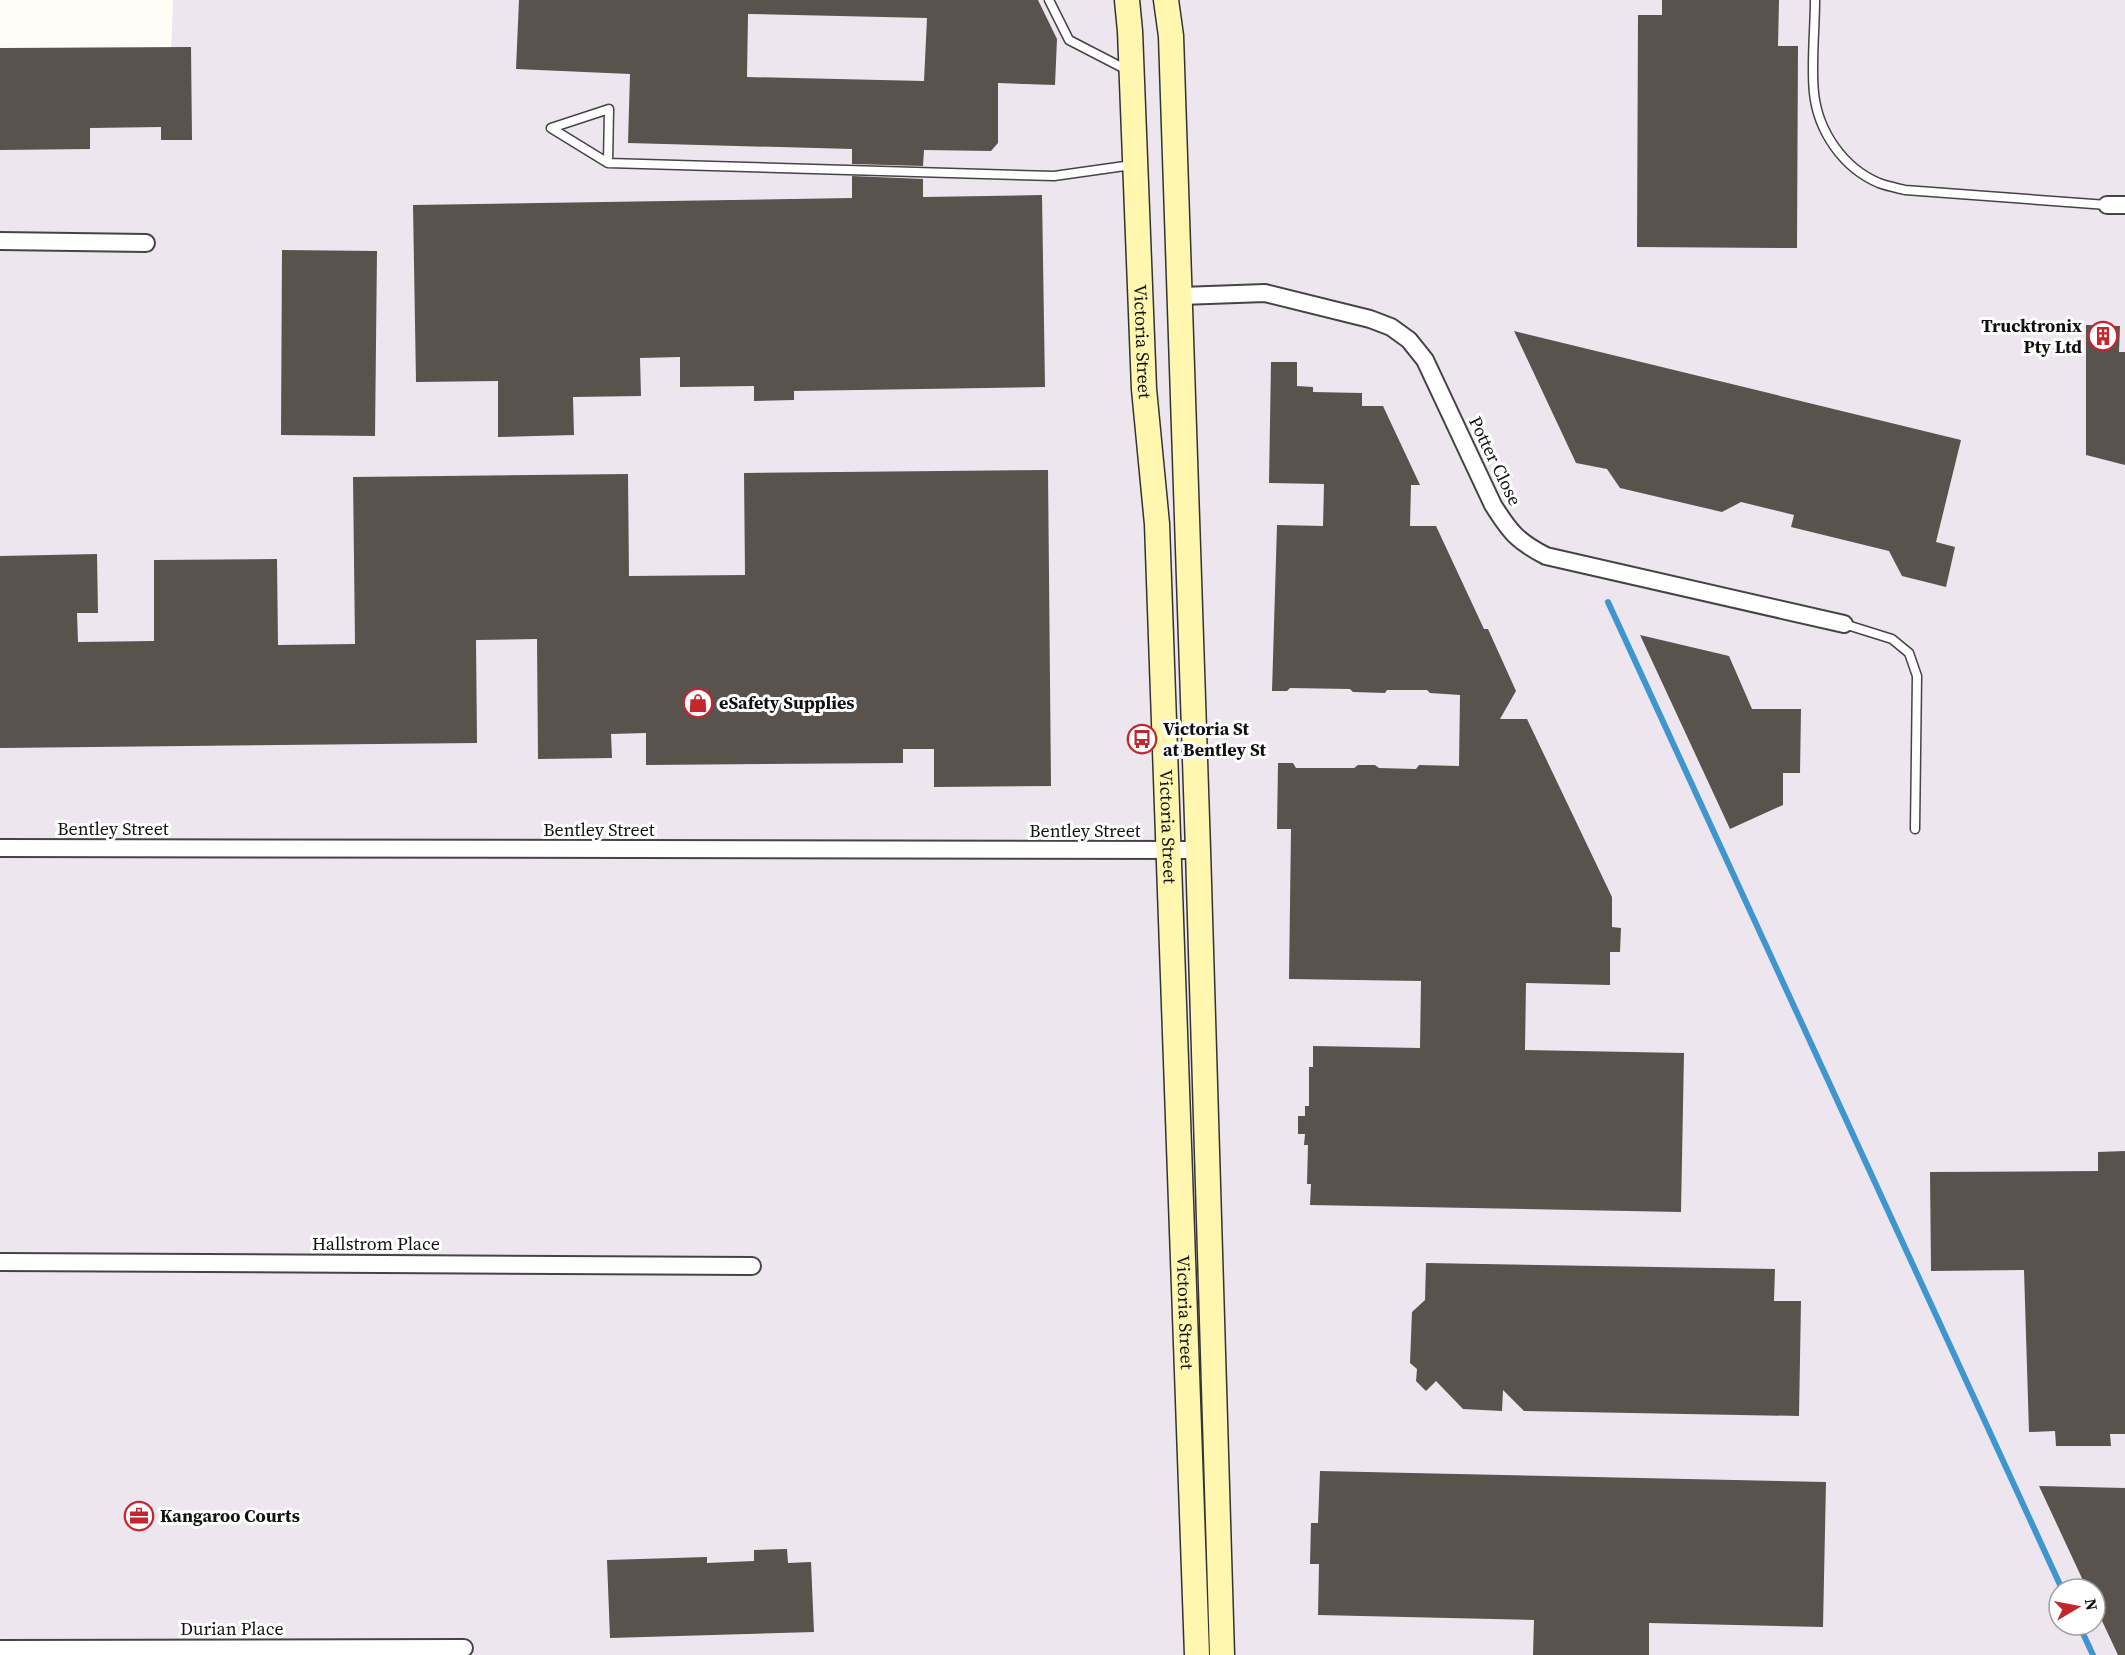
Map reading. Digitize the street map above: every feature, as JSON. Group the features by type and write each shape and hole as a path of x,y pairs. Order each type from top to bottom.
{"main road":[{"name":"Victoria Street","path":"1127,0 1132,73 1144,389 1157,524 1197,1655"},
{"name":"Victoria Street","path":"1166,0 1171,36 1181,296 1222,1655"}],"street":[{"path":"2107,205 2125,205"},
{"path":"0,241 146,243"},
{"name":"Potter Close","path":"1181,296 1265,293 1370,319 1391,327 1409,340 1425,360 1493,506 1507,527 1524,545 1546,556 1844,624"},
{"name":"Bentley Street","path":"0,848 1198,850"},
{"name":"Hallstrom Place","path":"0,1262 752,1266"},
{"name":"Durian Place","path":"0,1648 464,1648"}],"lane":[{"path":"1049,0 1069,40 1132,73"},
{"path":"1815,0 1814,93 1821,121 1833,145 1852,168 1878,183 1905,190 2107,205"},
{"path":"608,163 609,109 551,128 608,163 1054,177 1135,164"},
{"path":"1844,624 1892,639 1909,653 1917,676 1915,829"}],"shaded area":[{"path":"173,0 2125,0 2125,1655 0,1655 0,50 171,56"}],"building":[{"path":"519,0 1038,0 1057,39 1055,85 998,83 998,143 991,151 924,150 923,166 852,164 852,149 628,143 630,74 516,69","holes":["748,14 927,18 924,81 747,77"]},
{"path":"1662,0 1779,0 1778,46 1798,46 1797,248 1637,247 1638,15 1662,15"},
{"path":"191,47 192,140 161,140 161,127 90,128 90,149 0,150 0,48"},
{"path":"852,176 923,179 923,197 1042,195 1045,387 794,391 794,400 754,401 754,386 680,387 680,357 640,358 641,396 573,397 574,435 498,437 498,381 416,382 413,205 852,198"},
{"path":"282,250 377,251 375,436 281,435"},
{"path":"2086,325 2120,326 2119,352 2125,352 2125,465 2086,455"},
{"path":"1514,331 1961,440 1936,542 1955,547 1946,587 1902,576 1889,551 1791,527 1794,515 1741,502 1722,512 1620,488 1607,469 1576,463"},
{"path":"1271,362 1297,362 1297,386 1313,387 1313,392 1362,393 1362,406 1383,406 1420,485 1411,485 1410,526 1436,526 1484,629 1488,629 1516,691 1500,719 1527,719 1612,897 1612,927 1621,928 1620,952 1610,952 1610,985 1526,983 1525,1050 1684,1053 1681,1212 1310,1205 1311,1184 1307,1184 1308,1145 1304,1145 1305,1134 1298,1134 1298,1116 1305,1116 1305,1106 1309,1106 1309,1067 1313,1067 1313,1046 1420,1048 1421,981 1289,979 1291,829 1277,829 1278,763 1293,763 1296,768 1354,768 1358,765 1375,765 1379,768 1416,769 1419,765 1459,766 1460,695 1430,693 1427,690 1387,690 1385,693 1353,692 1350,689 1290,688 1287,691 1272,691 1277,525 1323,526 1324,484 1269,483"},
{"path":"1048,470 1051,786 934,787 934,749 903,749 903,763 646,765 646,733 611,734 612,758 538,759 537,639 476,640 477,743 0,748 0,556 97,554 98,613 77,613 78,642 154,641 154,560 277,559 278,645 355,644 353,477 628,474 629,576 745,575 744,473"},
{"path":"1640,635 1729,656 1752,709 1801,709 1800,773 1783,773 1783,805 1730,829"},
{"path":"2125,1151 2125,1434 2110,1434 2111,1446 2056,1446 2055,1431 2029,1432 2024,1270 1931,1271 1930,1172 2098,1171 2098,1152"},
{"path":"1426,1263 1775,1269 1774,1301 1801,1301 1799,1416 1524,1411 1503,1390 1502,1411 1463,1409 1436,1381 1426,1391 1416,1381 1417,1369 1410,1363 1412,1312 1425,1300"},
{"path":"1320,1471 1826,1482 1823,1627 1649,1623 1649,1655 1533,1655 1534,1620 1318,1615 1319,1564 1310,1564 1311,1523 1318,1523"},
{"path":"2039,1486 2125,1488 2125,1655 2118,1655 2107,1632 2107,1577 2081,1577"},
{"path":"787,1549 788,1563 811,1562 814,1632 610,1638 607,1560 707,1557 707,1563 754,1561 754,1550"}],"waterway":[{"path":"1608,602 2056,1577"},
{"path":"2085,1637 2093,1655"}],"place":[{"name":"Trucktronix Pty Ltd","path":"2103,336"},
{"name":"eSafety Supplies","path":"698,703"},
{"name":"Victoria St at Bentley St","path":"1142,739"},
{"name":"Kangaroo Courts","path":"139,1516"}]}
